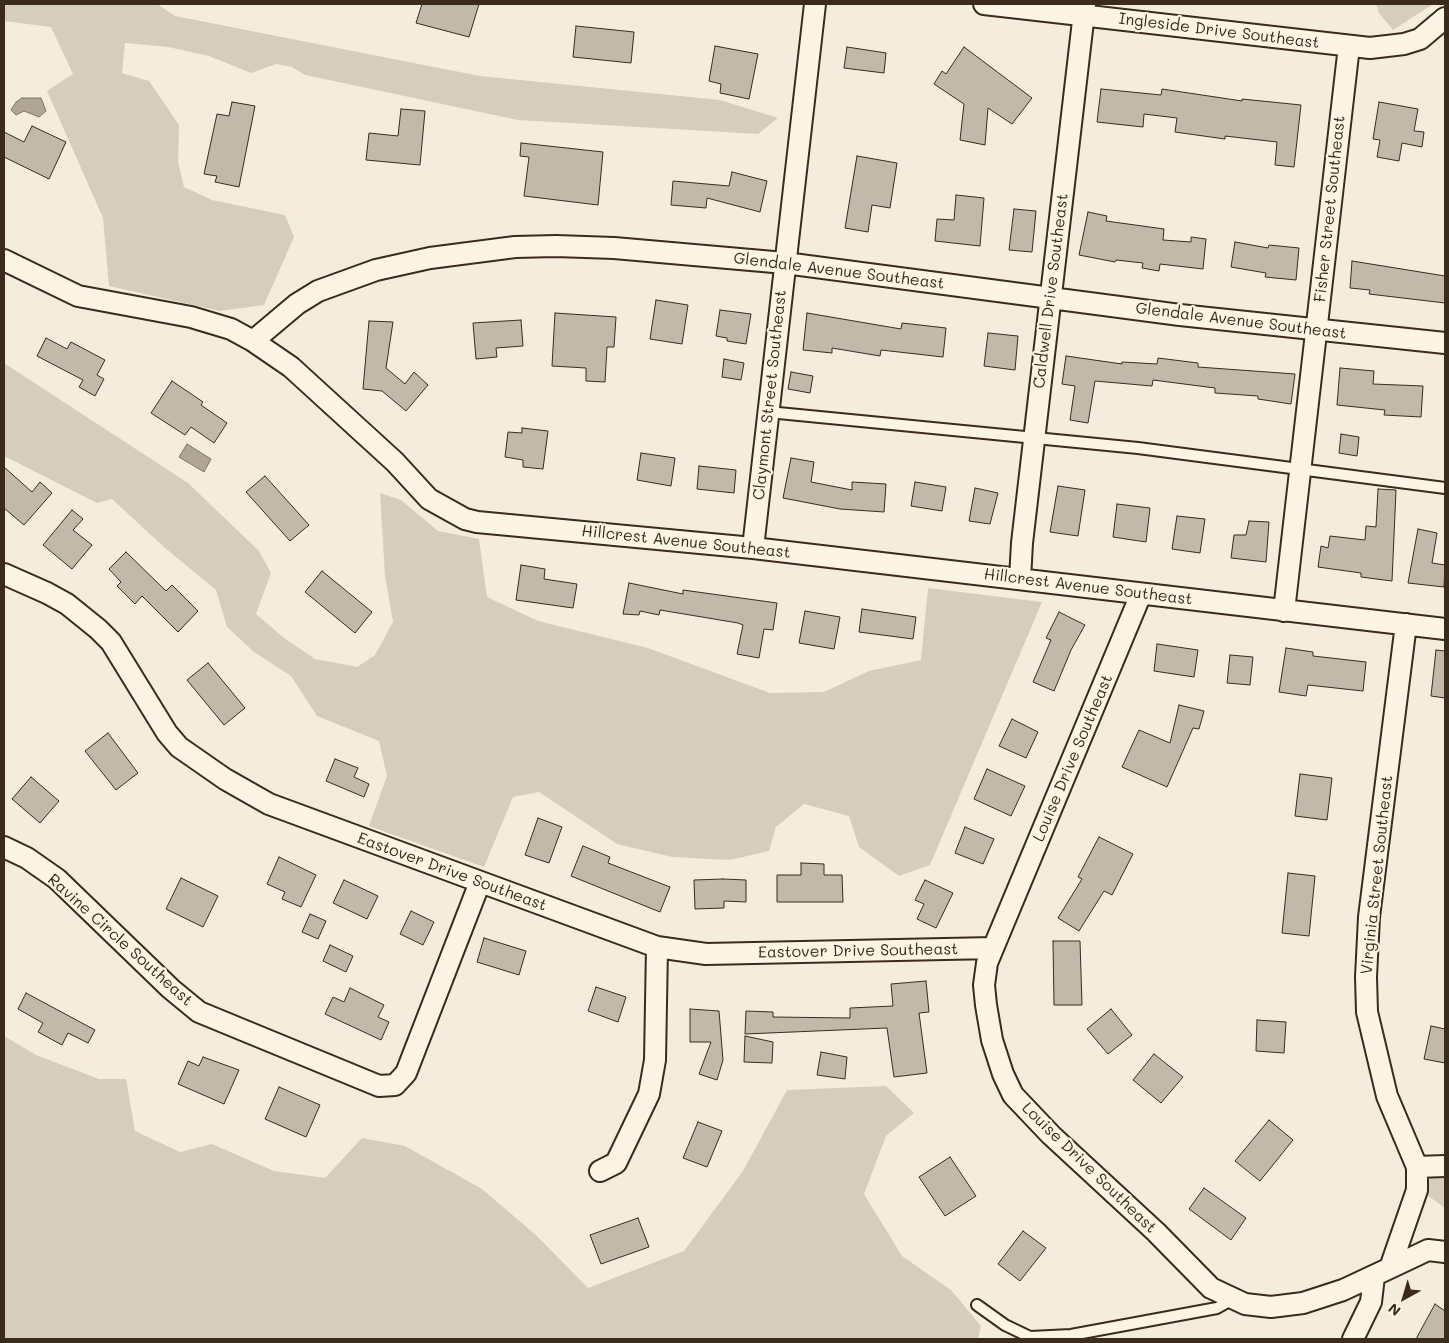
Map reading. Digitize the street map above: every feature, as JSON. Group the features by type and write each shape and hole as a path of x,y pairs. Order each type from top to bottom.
{"street":[{"name":"Claymont Street Southeast","path":"753,548 815,4"},
{"name":"Ingleside Drive Southeast","path":"984,4 1084,9 1370,48 1404,44 1420,39 1445,18"},
{"name":"Caldwell Drive Southeast","path":"1020,579 1034,438 1084,9"},
{"name":"Fisher Street Southeast","path":"1284,610 1349,46"},
{"name":"Glendale Avenue Southeast","path":"253,341 298,304 318,291 376,270 430,258 515,247 556,246 614,248 785,263 1180,315 1445,343"},
{"name":"Hillcrest Avenue Southeast","path":"4,260 78,296 191,317 231,329 253,341 291,367 395,462 429,499 466,519 487,523 753,548 1445,629"},
{"name":"Eastover Drive Southeast","path":"4,574 61,600 98,629 111,642 167,734 179,746 225,778 269,804 657,947 706,954 994,948"},
{"name":"Louise Drive Southeast","path":"1141,594 988,963 984,985 992,1040 1003,1074 1013,1096 1051,1135 1156,1232 1211,1288 1245,1304 1271,1307 1303,1303 1344,1290 1428,1250 1445,1252"},
{"name":"Virginia Street Southeast","path":"1353,1339 1371,1302 1417,1190 1417,1167 1387,1096 1367,1012 1366,977 1369,917 1406,624"},
{"name":"Ravine Circle Southeast","path":"4,847 27,858 57,879 171,989 200,1012 379,1086 395,1086 406,1073 480,882"},
{"path":"600,1171 616,1163 649,1094 655,1060 657,947"},
{"path":"1417,1167 1445,1166"}],"lane":[{"path":"768,412 1138,448 1445,488"},
{"path":"977,1305 1005,1325 1030,1337 1071,1335 1217,1308 1234,1299"}],"shaded area":[{"path":"4,4 157,4 175,16 480,76 720,100 778,118 758,134 518,120 305,75 292,67 276,64 251,73 209,56 168,47 125,43 122,73 149,81 179,125 178,162 184,187 212,200 285,215 294,237 264,305 220,311 109,286 103,218 47,91 73,74 51,27 4,21"},
{"path":"1376,4 1433,4 1393,30 1379,13"},
{"path":"22,98 41,98 46,111 39,117 24,111 16,115 11,110 16,102"},
{"path":"4,363 188,483 259,551 271,573 256,614 284,638 315,659 357,667 375,655 393,622 385,576 380,493 401,500 438,531 479,539 487,597 538,621 648,648 770,693 824,692 869,671 921,660 928,588 1042,602 930,865 899,876 859,847 849,816 804,804 776,827 769,851 730,860 672,857 617,844 539,792 513,797 484,867 369,826 387,776 379,741 317,716 291,676 254,652 227,627 216,590 165,548 112,499 97,503 4,456"},
{"path":"187,444 211,459 204,472 179,457"},
{"path":"4,1036 36,1055 99,1079 126,1079 135,1131 180,1152 212,1144 274,1171 325,1178 362,1138 405,1146 482,1189 537,1236 588,1288 684,1251 743,1171 787,1090 886,1086 914,1113 886,1136 864,1194 902,1256 951,1290 981,1326 978,1339 4,1339"},
{"path":"1431,1172 1445,1172 1445,1208 1427,1195"}],"building":[{"path":"422,4 479,4 469,37 416,23"},
{"path":"576,26 634,32 631,63 573,57"},
{"path":"715,46 758,54 749,99 720,93 721,84 709,81"},
{"path":"847,47 886,53 884,73 844,68"},
{"path":"964,47 1032,98 1012,124 988,108 985,145 960,140 964,104 934,84 942,71 946,74"},
{"path":"1101,89 1161,95 1162,89 1242,101 1242,99 1301,105 1294,167 1275,165 1277,142 1225,136 1225,139 1175,132 1177,118 1144,114 1143,127 1097,122"},
{"path":"232,102 255,106 239,187 215,182 217,176 204,174 217,114 229,116"},
{"path":"1379,102 1418,109 1414,131 1424,132 1422,147 1402,143 1399,161 1377,157 1380,140 1373,139"},
{"path":"401,109 425,111 420,165 366,160 369,133 398,136"},
{"path":"32,126 66,142 49,179 4,157 4,132 24,142"},
{"path":"521,143 603,152 598,205 524,196 529,157 520,156"},
{"path":"857,156 897,163 890,208 872,205 868,232 845,228"},
{"path":"732,172 767,181 760,212 707,198 706,208 671,205 673,181 729,186"},
{"path":"956,195 984,198 980,246 935,241 937,219 954,220"},
{"path":"1014,209 1036,211 1032,252 1009,250"},
{"path":"1088,212 1107,216 1106,221 1164,229 1163,240 1191,242 1191,237 1206,239 1203,269 1160,264 1159,271 1142,268 1143,263 1116,260 1115,262 1079,255"},
{"path":"1235,242 1268,248 1269,245 1299,248 1296,280 1265,277 1266,273 1231,267"},
{"path":"1352,261 1445,276 1445,303 1369,294 1370,290 1350,288"},
{"path":"656,300 688,305 682,344 650,339"},
{"path":"720,310 751,314 746,344 727,341 727,338 716,336"},
{"path":"555,313 616,317 614,347 607,347 605,382 586,381 586,368 552,366"},
{"path":"807,313 901,329 902,323 946,328 943,357 881,350 880,356 832,348 832,353 803,350"},
{"path":"521,320 523,346 496,348 497,357 476,359 473,323"},
{"path":"369,321 393,322 386,368 405,384 414,372 428,385 406,411 382,391 363,389"},
{"path":"988,333 1018,336 1015,370 984,366"},
{"path":"46,338 67,349 71,342 105,360 97,375 104,379 95,396 79,387 83,380 37,356"},
{"path":"1066,356 1122,364 1122,362 1157,364 1158,358 1198,363 1198,367 1295,374 1291,404 1258,399 1258,396 1215,393 1215,388 1153,380 1152,386 1095,381 1088,423 1070,420 1075,386 1062,384"},
{"path":"724,359 744,363 741,380 722,377"},
{"path":"1340,368 1374,371 1373,384 1423,386 1421,417 1384,415 1385,410 1337,405"},
{"path":"791,372 813,376 810,393 788,389"},
{"path":"172,381 203,402 201,405 227,423 214,443 191,427 185,435 151,413"},
{"path":"522,428 548,431 543,469 523,467 523,460 505,457 508,432 522,433"},
{"path":"1341,434 1359,437 1357,456 1339,453"},
{"path":"641,453 675,458 671,486 637,480"},
{"path":"791,458 814,462 811,482 852,490 852,482 886,484 884,512 840,509 783,498"},
{"path":"699,466 736,470 734,493 697,489"},
{"path":"4,467 32,492 40,482 52,493 24,525 4,508"},
{"path":"265,476 309,525 290,541 246,492"},
{"path":"915,482 946,487 942,511 911,506"},
{"path":"1058,486 1085,490 1078,536 1050,532"},
{"path":"975,488 998,493 990,524 969,521"},
{"path":"1378,489 1396,490 1392,581 1361,577 1361,573 1318,567 1321,546 1328,548 1330,536 1365,540 1366,526 1376,527"},
{"path":"1117,504 1150,508 1146,542 1113,537"},
{"path":"72,510 83,519 73,530 92,545 72,569 43,545"},
{"path":"1177,516 1205,519 1200,553 1172,549"},
{"path":"1249,521 1269,522 1266,562 1231,558 1234,535 1246,535"},
{"path":"1418,529 1437,533 1432,563 1445,565 1444,587 1408,583"},
{"path":"126,552 166,591 172,585 198,611 178,632 142,596 135,604 117,586 121,582 109,569"},
{"path":"521,565 545,569 544,579 577,584 573,608 516,600"},
{"path":"322,571 372,612 355,633 305,592"},
{"path":"629,583 683,594 683,590 777,603 773,630 764,629 759,658 737,654 743,625 738,623 660,610 659,615 640,611 639,615 623,614"},
{"path":"862,609 916,617 913,639 859,632"},
{"path":"805,611 840,617 834,649 799,643"},
{"path":"1059,612 1085,625 1071,650 1054,691 1033,682 1051,640 1046,638"},
{"path":"1157,644 1198,650 1194,677 1154,671"},
{"path":"1286,648 1313,652 1313,656 1366,662 1363,691 1308,685 1306,696 1279,692"},
{"path":"1436,650 1445,651 1445,698 1431,696"},
{"path":"1230,655 1253,657 1250,685 1227,683"},
{"path":"208,663 245,708 224,725 187,680"},
{"path":"1179,705 1204,711 1199,729 1193,728 1167,787 1122,767 1139,730 1170,743"},
{"path":"1012,719 1038,732 1026,758 999,746"},
{"path":"108,733 138,773 116,790 85,751"},
{"path":"335,759 358,768 354,777 369,784 364,797 326,781"},
{"path":"987,769 1025,786 1011,816 974,799"},
{"path":"1300,774 1332,778 1327,820 1295,816"},
{"path":"31,777 59,801 40,823 12,799"},
{"path":"538,818 562,827 549,863 525,855"},
{"path":"965,827 994,839 983,864 955,853"},
{"path":"1099,837 1133,854 1112,895 1104,891 1079,931 1058,918 1082,879 1078,877"},
{"path":"583,846 610,857 608,863 670,887 660,912 571,876"},
{"path":"279,857 316,875 301,907 282,899 285,892 267,884"},
{"path":"801,863 824,864 824,875 842,875 843,902 777,902 777,875 801,875"},
{"path":"1288,873 1315,876 1309,936 1282,933"},
{"path":"181,878 218,896 203,927 166,909"},
{"path":"344,880 378,896 367,919 333,903"},
{"path":"694,880 746,880 746,902 724,901 724,908 695,909"},
{"path":"925,880 953,893 936,928 917,919 924,904 915,900"},
{"path":"411,911 434,922 423,945 400,934"},
{"path":"310,914 326,921 318,939 302,932"},
{"path":"484,938 526,951 519,975 477,962"},
{"path":"1053,941 1080,941 1082,1005 1054,1005"},
{"path":"330,945 353,956 346,972 323,961"},
{"path":"926,981 929,1012 919,1013 927,1073 894,1077 887,1028 745,1034 746,1011 773,1012 773,1017 850,1018 850,1008 893,1006 891,984"},
{"path":"596,987 626,997 618,1022 588,1011"},
{"path":"350,988 384,1005 378,1017 389,1022 381,1040 325,1014 333,997 344,1002"},
{"path":"26,993 95,1030 88,1043 68,1033 62,1045 38,1032 43,1023 18,1009"},
{"path":"690,1009 719,1011 723,1060 717,1080 699,1074 711,1042 690,1042"},
{"path":"1111,1009 1132,1035 1108,1054 1087,1029"},
{"path":"1257,1020 1286,1022 1284,1053 1256,1051"},
{"path":"1431,1026 1445,1029 1445,1063 1424,1059"},
{"path":"745,1036 773,1042 772,1063 744,1062"},
{"path":"821,1052 847,1057 845,1079 817,1075"},
{"path":"1154,1054 1183,1077 1161,1103 1133,1080"},
{"path":"203,1057 239,1070 224,1104 178,1084 188,1061 199,1066"},
{"path":"279,1087 320,1105 306,1137 265,1119"},
{"path":"1269,1120 1293,1140 1260,1181 1235,1161"},
{"path":"698,1122 722,1131 707,1167 683,1158"},
{"path":"950,1157 976,1196 945,1216 919,1177"},
{"path":"1204,1188 1246,1218 1231,1240 1189,1209"},
{"path":"638,1218 649,1247 601,1264 590,1235"},
{"path":"1023,1231 1046,1248 1020,1281 998,1264"},
{"path":"1435,1304 1445,1311 1445,1339 1416,1339"}]}
